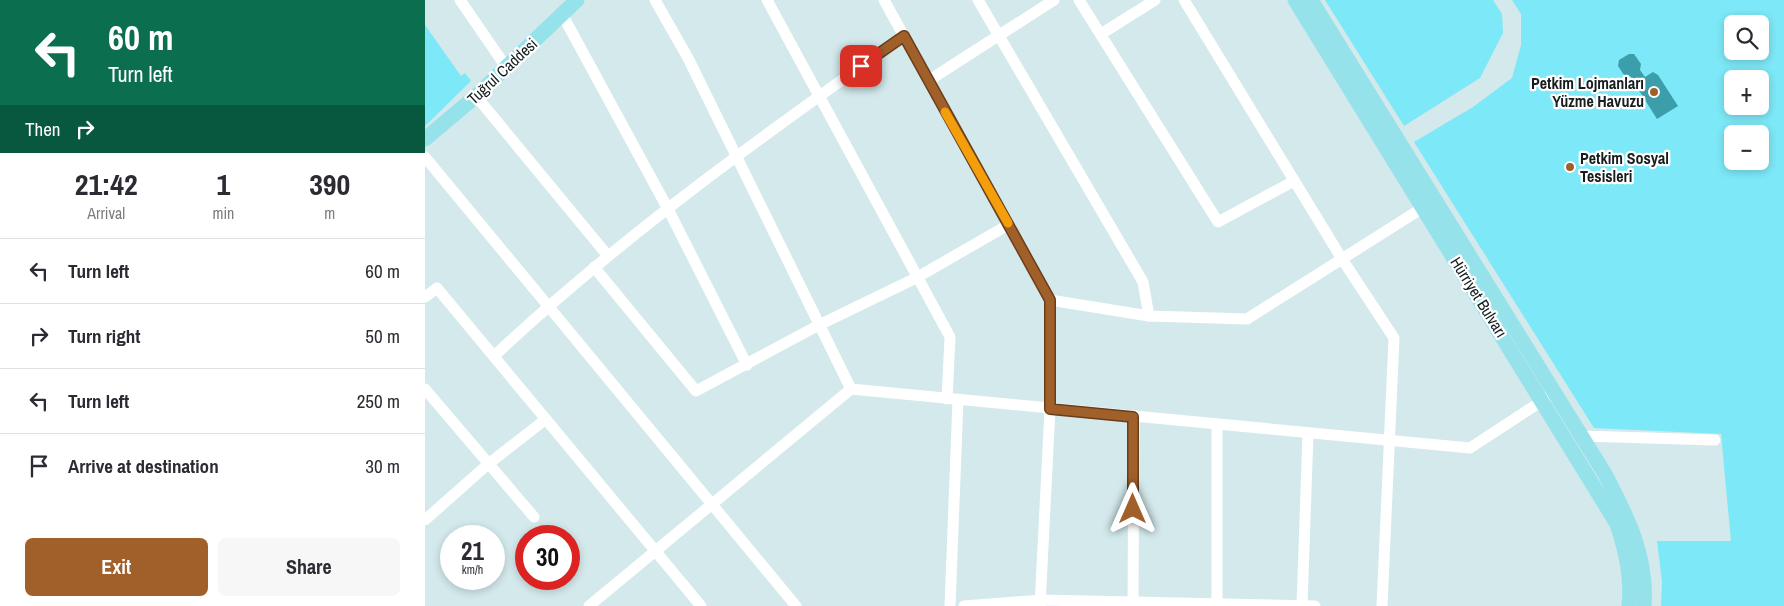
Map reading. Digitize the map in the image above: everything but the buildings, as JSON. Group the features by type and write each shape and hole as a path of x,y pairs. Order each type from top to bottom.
{"main road":[{"name":"Tuğrul Caddesi","path":"425,139 476,96 577,0"},
{"name":"Hürriyet Bulvarı","path":"1295,0 1424,207 1549,397 1581,436 1629,520 1640,556 1645,590 1644,606"},
{"name":"Hürriyet Bulvarı","path":"1311,0 1549,397 1617,524 1627,556 1630,591 1629,606"}],"street":[{"path":"460,0 506,67"},
{"path":"655,0 688,58 851,389"},
{"path":"767,0 817,97 950,337 953,399 950,606"},
{"path":"884,0 1050,300 1050,409 1040,603"},
{"path":"978,0 1143,282 1149,316"},
{"path":"928,81 998,34 1054,0"},
{"path":"1079,0 1218,222 1294,181"},
{"path":"1101,34 1155,0"},
{"path":"1184,0 1341,259 1394,338 1381,606"},
{"path":"562,14 668,209 747,365"},
{"path":"494,356 548,306 608,256 735,156 904,36"},
{"path":"476,96 608,256"},
{"path":"425,158 796,606"},
{"path":"1050,300 1149,316 1247,319 1424,207"},
{"path":"594,268 696,391 819,325 916,278 1009,224"},
{"path":"425,297 437,288 701,606"},
{"path":"425,389 430,404 534,518"},
{"path":"589,606 602,602 656,551 713,506 851,389 1471,448 1549,397"},
{"path":"1133,417 1133,604"},
{"path":"425,520 487,465 546,419"},
{"path":"1217,425 1217,605"},
{"path":"1302,606 1308,433"},
{"path":"1581,436 1715,440"},
{"path":"964,606 1040,603 1315,606"}],"shaded area":[{"path":"1325,0 1493,0 1502,14 1503,33 1480,78 1404,126"},
{"path":"1512,0 1784,0 1784,606 1661,606 1662,582 1657,541 1731,541 1721,434 1594,428 1414,142 1473,107 1512,78 1521,45 1521,14"},
{"path":"425,25 461,76 465,73 471,81 425,126"},
{"name":"Petkim Lojmanları Yüzme Havuzu","path":"1629,54 1634,54 1641,64 1640,70 1645,77 1653,72 1658,75 1678,106 1657,119 1630,76 1624,75 1618,66 1619,60"}],"slow traffic":[{"path":"945,112 1008,223"}],"place":[{"name":"Petkim Lojmanları Yüzme Havuzu","path":"1654,92"},
{"name":"Petkim Sosyal Tesisleri","path":"1570,167"}],"route":[{"path":"861,66 904,36 1050,300 1050,409 1133,417 1133,509"}]}
